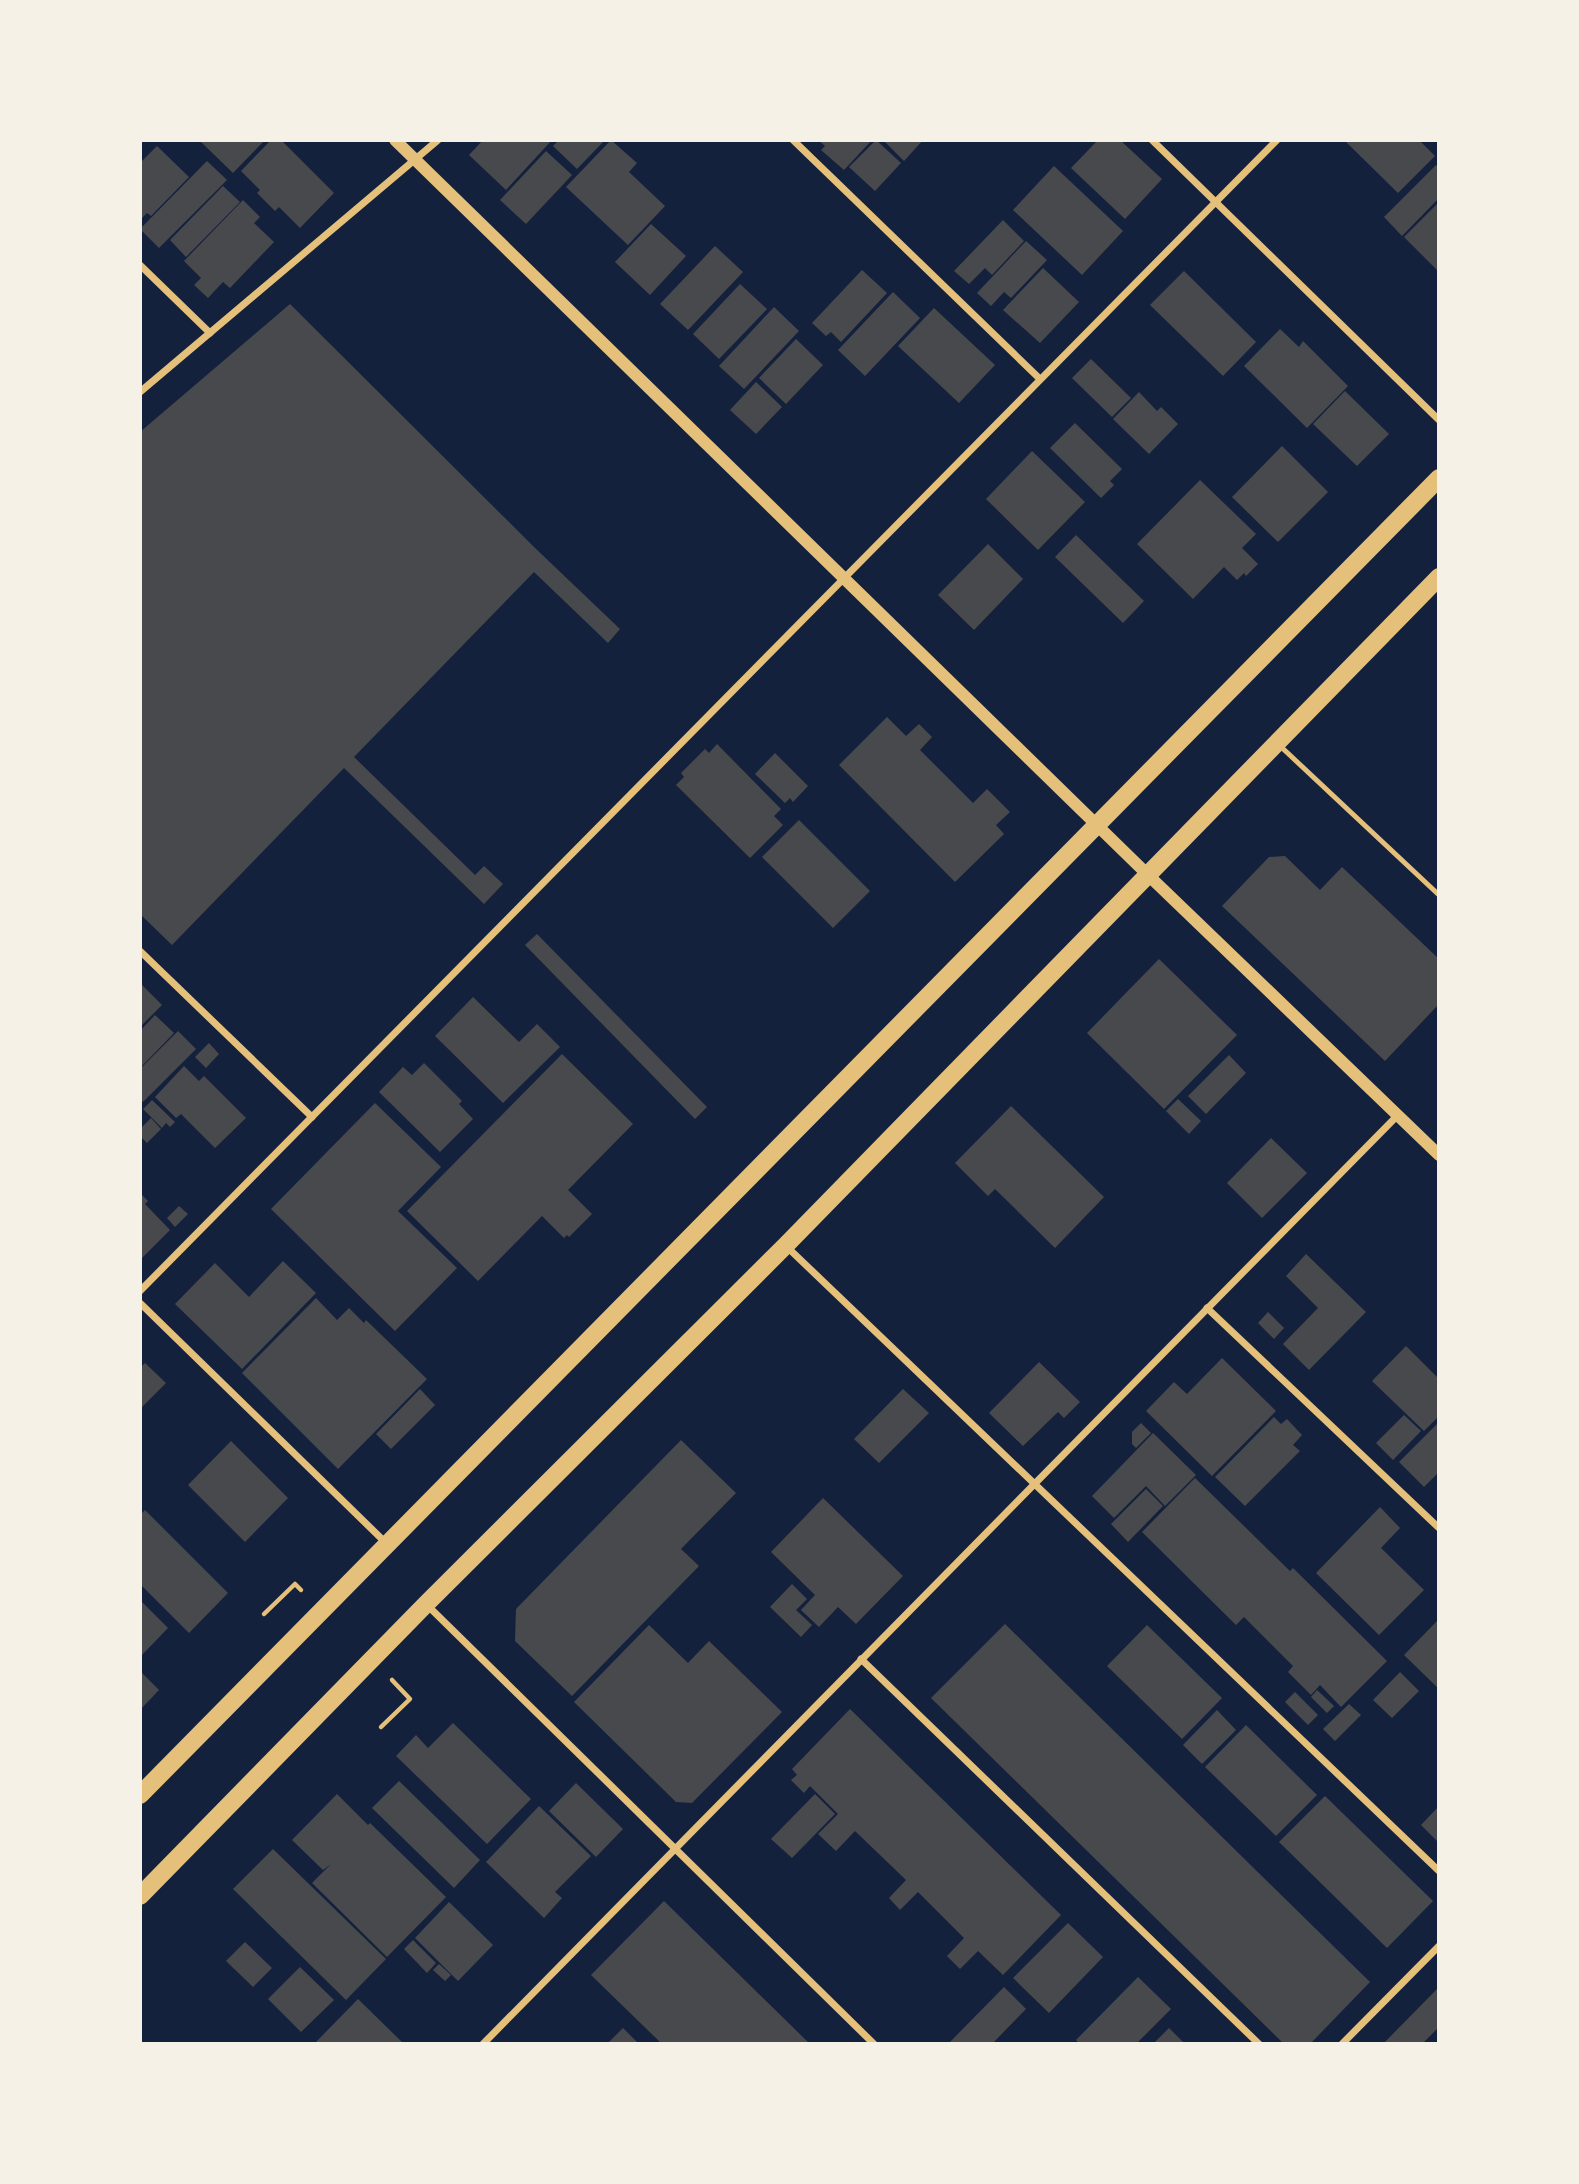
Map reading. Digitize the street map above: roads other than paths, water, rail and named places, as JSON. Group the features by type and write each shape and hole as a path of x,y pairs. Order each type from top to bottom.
{"main road":[{"path":"140,1794 1439,478"},
{"path":"140,1896 426,1604 786,1245 1439,578"}],"street":[{"path":"395,140 1439,1156"},
{"path":"140,393 438,140"},
{"path":"793,140 1040,379"},
{"path":"1152,140 1439,420"},
{"path":"140,1291 1277,140"},
{"path":"140,265 210,333"},
{"path":"140,951 312,1117"},
{"path":"482,2044 1397,1116"},
{"path":"786,1245 1439,1871"},
{"path":"140,1304 387,1544"},
{"path":"1207,1308 1439,1528"},
{"path":"426,1604 874,2044"},
{"path":"861,1659 1259,2044"},
{"path":"1342,2044 1439,1946"}],"lane":[{"path":"1277,743 1439,895"}]}
